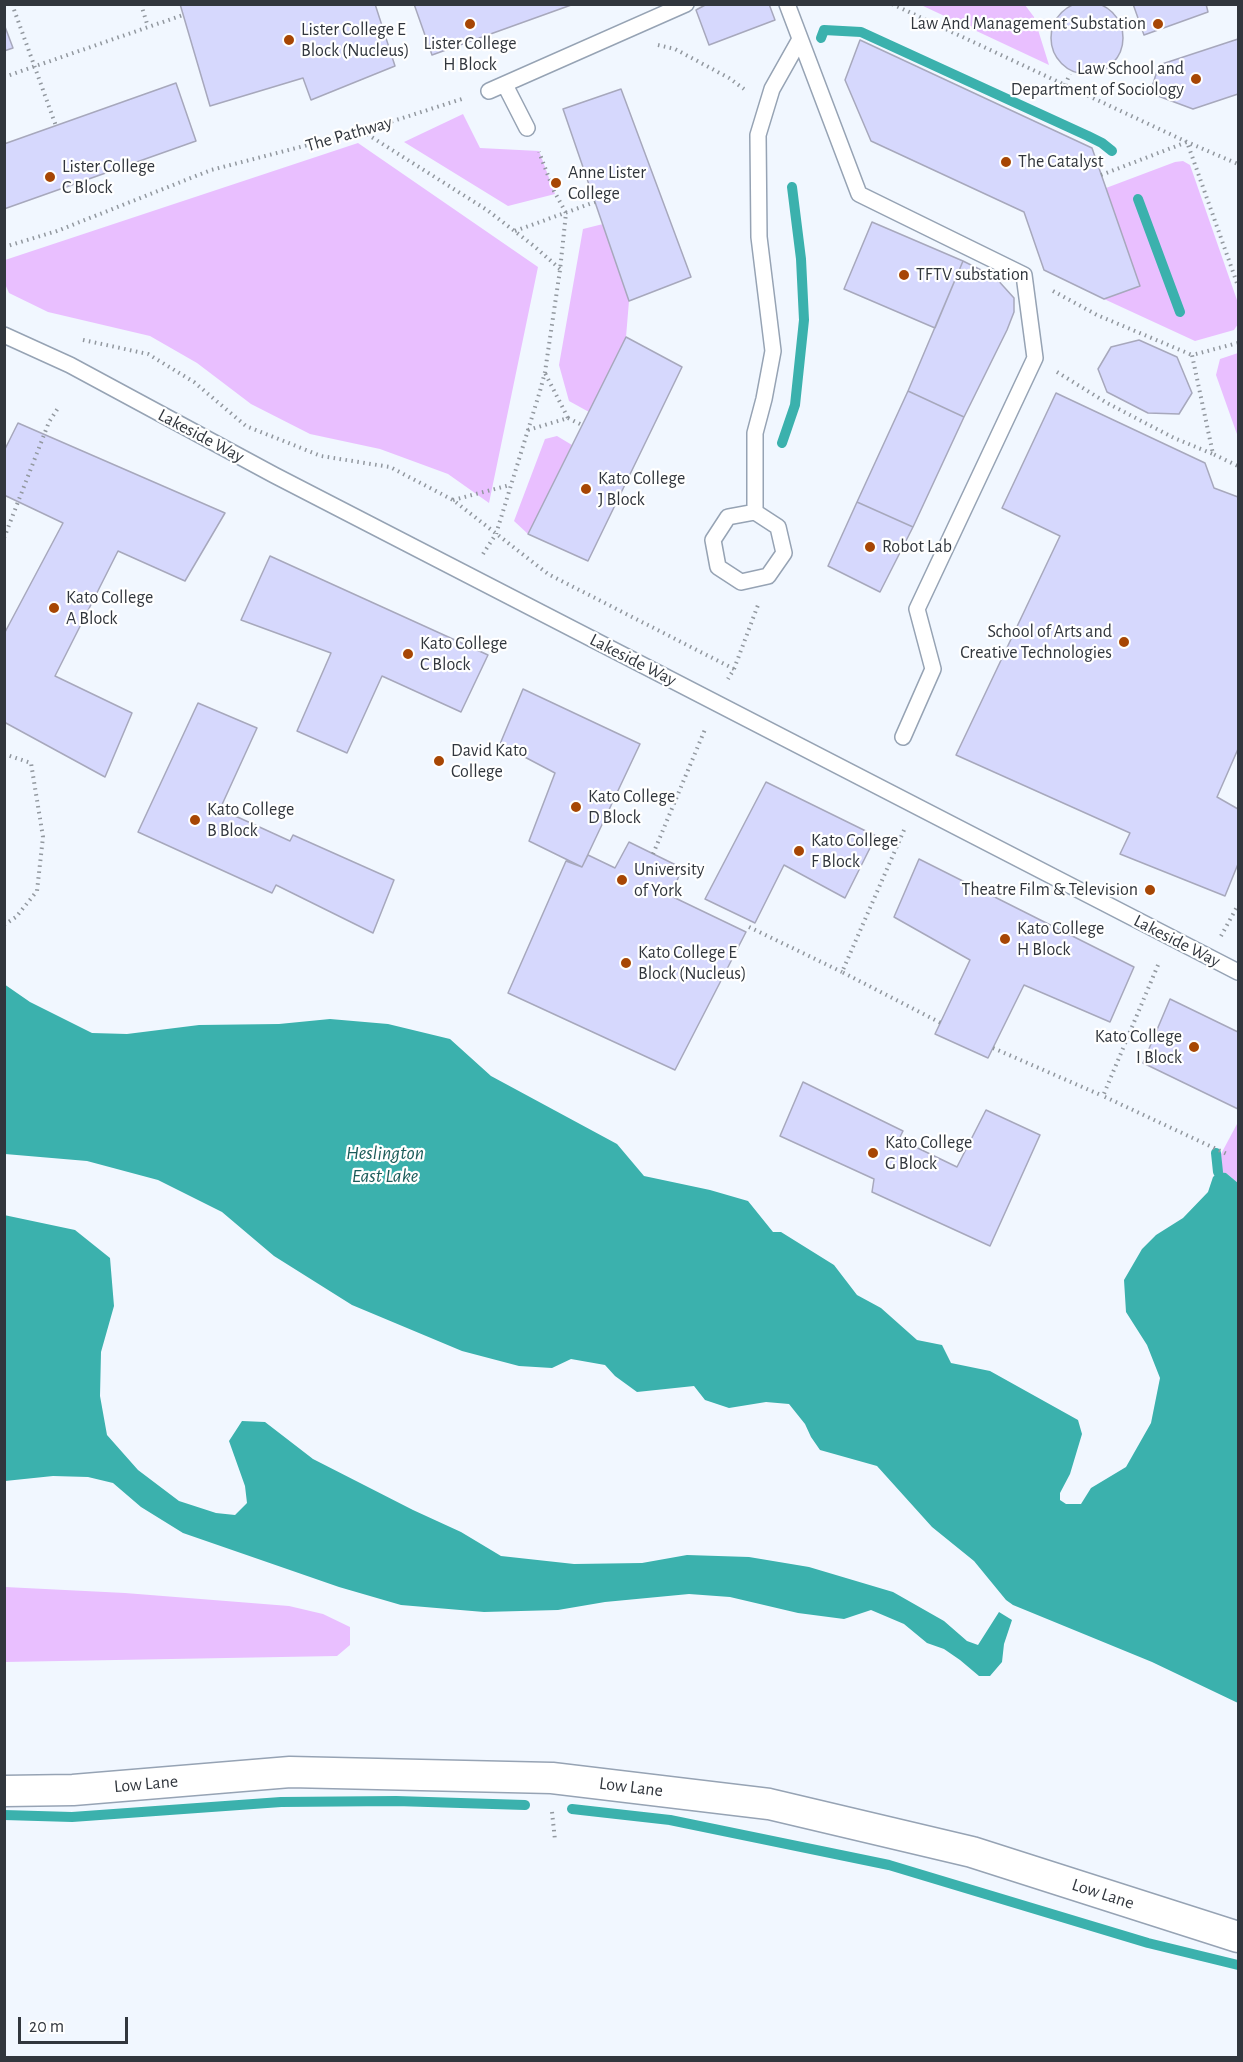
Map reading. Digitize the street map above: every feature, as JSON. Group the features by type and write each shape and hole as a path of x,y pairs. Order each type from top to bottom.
{"street":[{"name":"Low Lane","path":"4,1791 73,1791 290,1772 552,1778 770,1804 972,1852 1239,1937"}],"lane":[{"path":"489,91 686,4"},
{"path":"787,4 799,41 859,194 1023,276 1035,358 917,609 933,669 903,737"},
{"path":"755,512 755,433 773,351 759,237 758,135 772,89 799,41"},
{"path":"505,85 527,128"},
{"name":"Lakeside Way","path":"4,335 70,365 274,475 1239,972"},
{"path":"4,350 28,346"},
{"path":"755,512 778,527 784,554 768,576 741,582 718,567 713,540 728,517 755,512"}],"path":[{"path":"12,4 56,126"},
{"path":"141,4 148,27"},
{"path":"892,4 1239,164"},
{"path":"4,77 183,15"},
{"path":"613,37 675,49 729,78 767,105"},
{"path":"1065,85 1070,74"},
{"name":"The Pathway","path":"4,247 57,231 211,170 362,131 489,91"},
{"path":"496,534 545,372 566,213 527,128"},
{"path":"362,131 487,210 560,270"},
{"path":"1101,175 1187,142"},
{"path":"1187,142 1239,286"},
{"path":"515,231 595,202"},
{"path":"1023,276 1097,315 1192,355 1239,343"},
{"path":"72,336 93,343 148,354 194,382 246,426 321,456 390,467 453,500 548,573 734,669"},
{"path":"1192,355 1213,454"},
{"path":"1035,358 1107,403 1174,438 1239,466"},
{"path":"545,372 568,418 582,426"},
{"path":"4,538 49,422 58,408"},
{"path":"528,430 568,418"},
{"path":"453,500 511,485"},
{"path":"653,854 715,702 734,669 768,576"},
{"path":"4,754 31,764 43,837 37,891 16,917 4,925"},
{"path":"842,972 904,830"},
{"path":"749,927 941,1023"},
{"path":"1103,1096 1158,965"},
{"path":"993,1047 1227,1154"}],"shaded area":[{"path":"921,5 1025,5 1034,17 1049,65"},
{"path":"463,114 480,148 539,151 555,194 508,206 404,142"},
{"path":"358,143 538,267 489,503 448,474 380,449 310,434 251,404 197,363 150,336 48,312 9,293 5,284 5,260"},
{"path":"1183,161 1190,165 1238,303 1238,324 1234,330 1195,341 1104,299 1140,286 1106,188"},
{"path":"603,224 629,301 626,337 589,412 569,401 559,365 583,229"},
{"path":"1238,353 1238,437 1216,375 1220,359"},
{"path":"557,436 572,445 528,534 514,521 545,439"},
{"path":"1237,1124 1238,1183 1226,1173 1222,1173 1221,1154"},
{"path":"5,1587 125,1593 289,1606 323,1614 350,1627 350,1645 337,1656 5,1662"}],"water":[{"name":"Heslington East Lake","path":"4,984 30,1002 92,1033 127,1034 199,1025 279,1024 330,1019 388,1024 450,1039 491,1076 617,1144 644,1176 710,1190 748,1201 773,1232 781,1232 834,1265 857,1295 881,1308 917,1340 942,1345 951,1363 990,1371 1078,1420 1082,1434 1070,1474 1060,1493 1060,1500 1066,1504 1081,1504 1091,1488 1126,1467 1151,1423 1160,1378 1147,1345 1126,1312 1124,1280 1142,1249 1156,1235 1183,1218 1208,1192 1213,1177 1218,1172 1226,1173 1238,1183 1238,1703 1152,1662 1013,1605 1006,1600 974,1561 932,1527 877,1466 820,1450 805,1424 789,1404 766,1402 729,1408 705,1400 694,1386 637,1392 615,1376 605,1365 571,1359 552,1368 519,1366 462,1351 352,1305 274,1256 222,1212 158,1180 87,1161 5,1154"},
{"path":"4,1215 75,1230 110,1258 114,1306 101,1352 100,1396 107,1435 138,1470 179,1501 216,1513 235,1515 247,1503 245,1486 229,1441 242,1421 265,1422 313,1459 461,1532 501,1556 574,1564 642,1563 687,1555 749,1557 809,1567 893,1592 944,1621 967,1641 978,1645 999,1612 1012,1620 1004,1644 1002,1662 990,1676 979,1676 944,1649 927,1643 904,1624 871,1610 844,1619 798,1613 730,1597 689,1594 605,1602 558,1610 484,1612 401,1605 339,1587 183,1533 141,1507 113,1483 88,1477 53,1476 5,1481"}],"building":[{"path":"1087,2 1107,8 1117,18 1123,38 1117,58 1107,68 1087,74 1067,68 1057,58 1051,38 1057,18 1067,8"},
{"name":"Lister College E Block (Nucleus)","path":"180,4 375,4 395,66 311,100 303,78 210,106"},
{"name":"Lister College H Block","path":"414,4 574,4 432,55"},
{"path":"707,4 769,4 775,20 709,45 696,10"},
{"name":"Law And Management Substation","path":"1133,4 1206,4 1208,12 1144,35"},
{"path":"4,24 13,48 4,51"},
{"name":"Law School and Department of Sociology","path":"1238,39 1238,94 1193,109 1150,93 1159,65"},
{"name":"The Catalyst","path":"860,40 1092,148 1140,286 1104,299 1044,270 1024,212 871,141 845,80"},
{"name":"Lister College C Block","path":"176,83 196,141 4,209 4,144"},
{"path":"621,89 691,277 629,301 563,109"},
{"name":"TFTV substation","path":"872,222 963,261 935,328 844,289"},
{"path":"963,261 995,277 1014,298 1014,312 1007,330 964,417 908,391"},
{"name":"Kato College J Block","path":"626,337 682,367 588,561 528,534"},
{"path":"1139,340 1177,357 1192,393 1179,414 1148,413 1107,392 1098,369 1111,347"},
{"path":"908,391 964,417 913,527 857,502"},
{"name":"School of Arts and Creative Technologies","path":"1056,393 1205,463 1214,488 1238,497 1238,749 1217,797 1238,809 1238,864 1225,896 1120,854 1130,833 956,755 1060,536 1002,508"},
{"name":"Kato College A Block","path":"18,423 225,513 185,581 118,551 55,676 132,713 105,777 4,722 4,634 63,523 4,495 4,451"},
{"name":"Robot Lab","path":"857,502 913,527 880,592 828,566"},
{"name":"Kato College C Block","path":"270,556 488,655 461,712 382,676 347,753 297,731 331,653 241,620"},
{"name":"Kato College D Block","path":"523,689 640,744 582,867 529,841 555,773 500,744"},
{"name":"Kato College B Block","path":"198,703 257,728 220,809 290,841 293,835 394,880 373,933 276,885 272,893 138,832"},
{"name":"Kato College F Block","path":"766,782 876,836 845,898 784,865 755,923 705,899"},
{"name":"Kato College E Block (Nucleus)","path":"629,842 682,868 671,896 746,932 675,1070 508,993 566,861 582,867 588,855 615,868"},
{"name":"Kato College H Block","path":"919,859 1134,967 1110,1022 1024,985 988,1058 935,1034 970,960 894,917"},
{"name":"Kato College I Block","path":"1170,999 1238,1032 1238,1109 1143,1063"},
{"name":"Kato College G Block","path":"803,1082 903,1131 899,1139 957,1167 986,1110 1040,1135 990,1246 872,1192 874,1179 780,1136"}],"waterway":[{"path":"821,38 824,30 861,32 1088,136 1112,151"},
{"path":"782,443 795,405 804,320 801,259 792,187"},
{"path":"1138,199 1180,312"},
{"path":"1216,1153 1218,1172"},
{"path":"4,1815 72,1817 281,1802 396,1801 525,1805"},
{"path":"572,1809 670,1820 889,1865 1148,1943 1238,1965"}],"place":[{"name":"Lister College H Block","path":"470,24"},
{"name":"Law And Management Substation","path":"1158,24"},
{"name":"Lister College E Block (Nucleus)","path":"289,40"},
{"name":"Law School and Department of Sociology","path":"1196,79"},
{"name":"The Catalyst","path":"1006,162"},
{"name":"Lister College C Block","path":"50,177"},
{"name":"Anne Lister College","path":"556,183"},
{"name":"TFTV substation","path":"904,275"},
{"name":"Kato College J Block","path":"586,489"},
{"name":"Robot Lab","path":"870,547"},
{"name":"Kato College A Block","path":"54,608"},
{"name":"School of Arts and Creative Technologies","path":"1124,642"},
{"name":"Kato College C Block","path":"408,654"},
{"name":"David Kato College","path":"439,761"},
{"name":"Kato College D Block","path":"576,807"},
{"name":"Kato College B Block","path":"195,820"},
{"name":"Kato College F Block","path":"799,851"},
{"name":"University of York","path":"622,880"},
{"name":"Theatre Film & Television","path":"1150,890"},
{"name":"Kato College H Block","path":"1005,939"},
{"name":"Kato College E Block (Nucleus)","path":"626,963"},
{"name":"Kato College I Block","path":"1194,1047"},
{"name":"Kato College G Block","path":"873,1153"}]}
